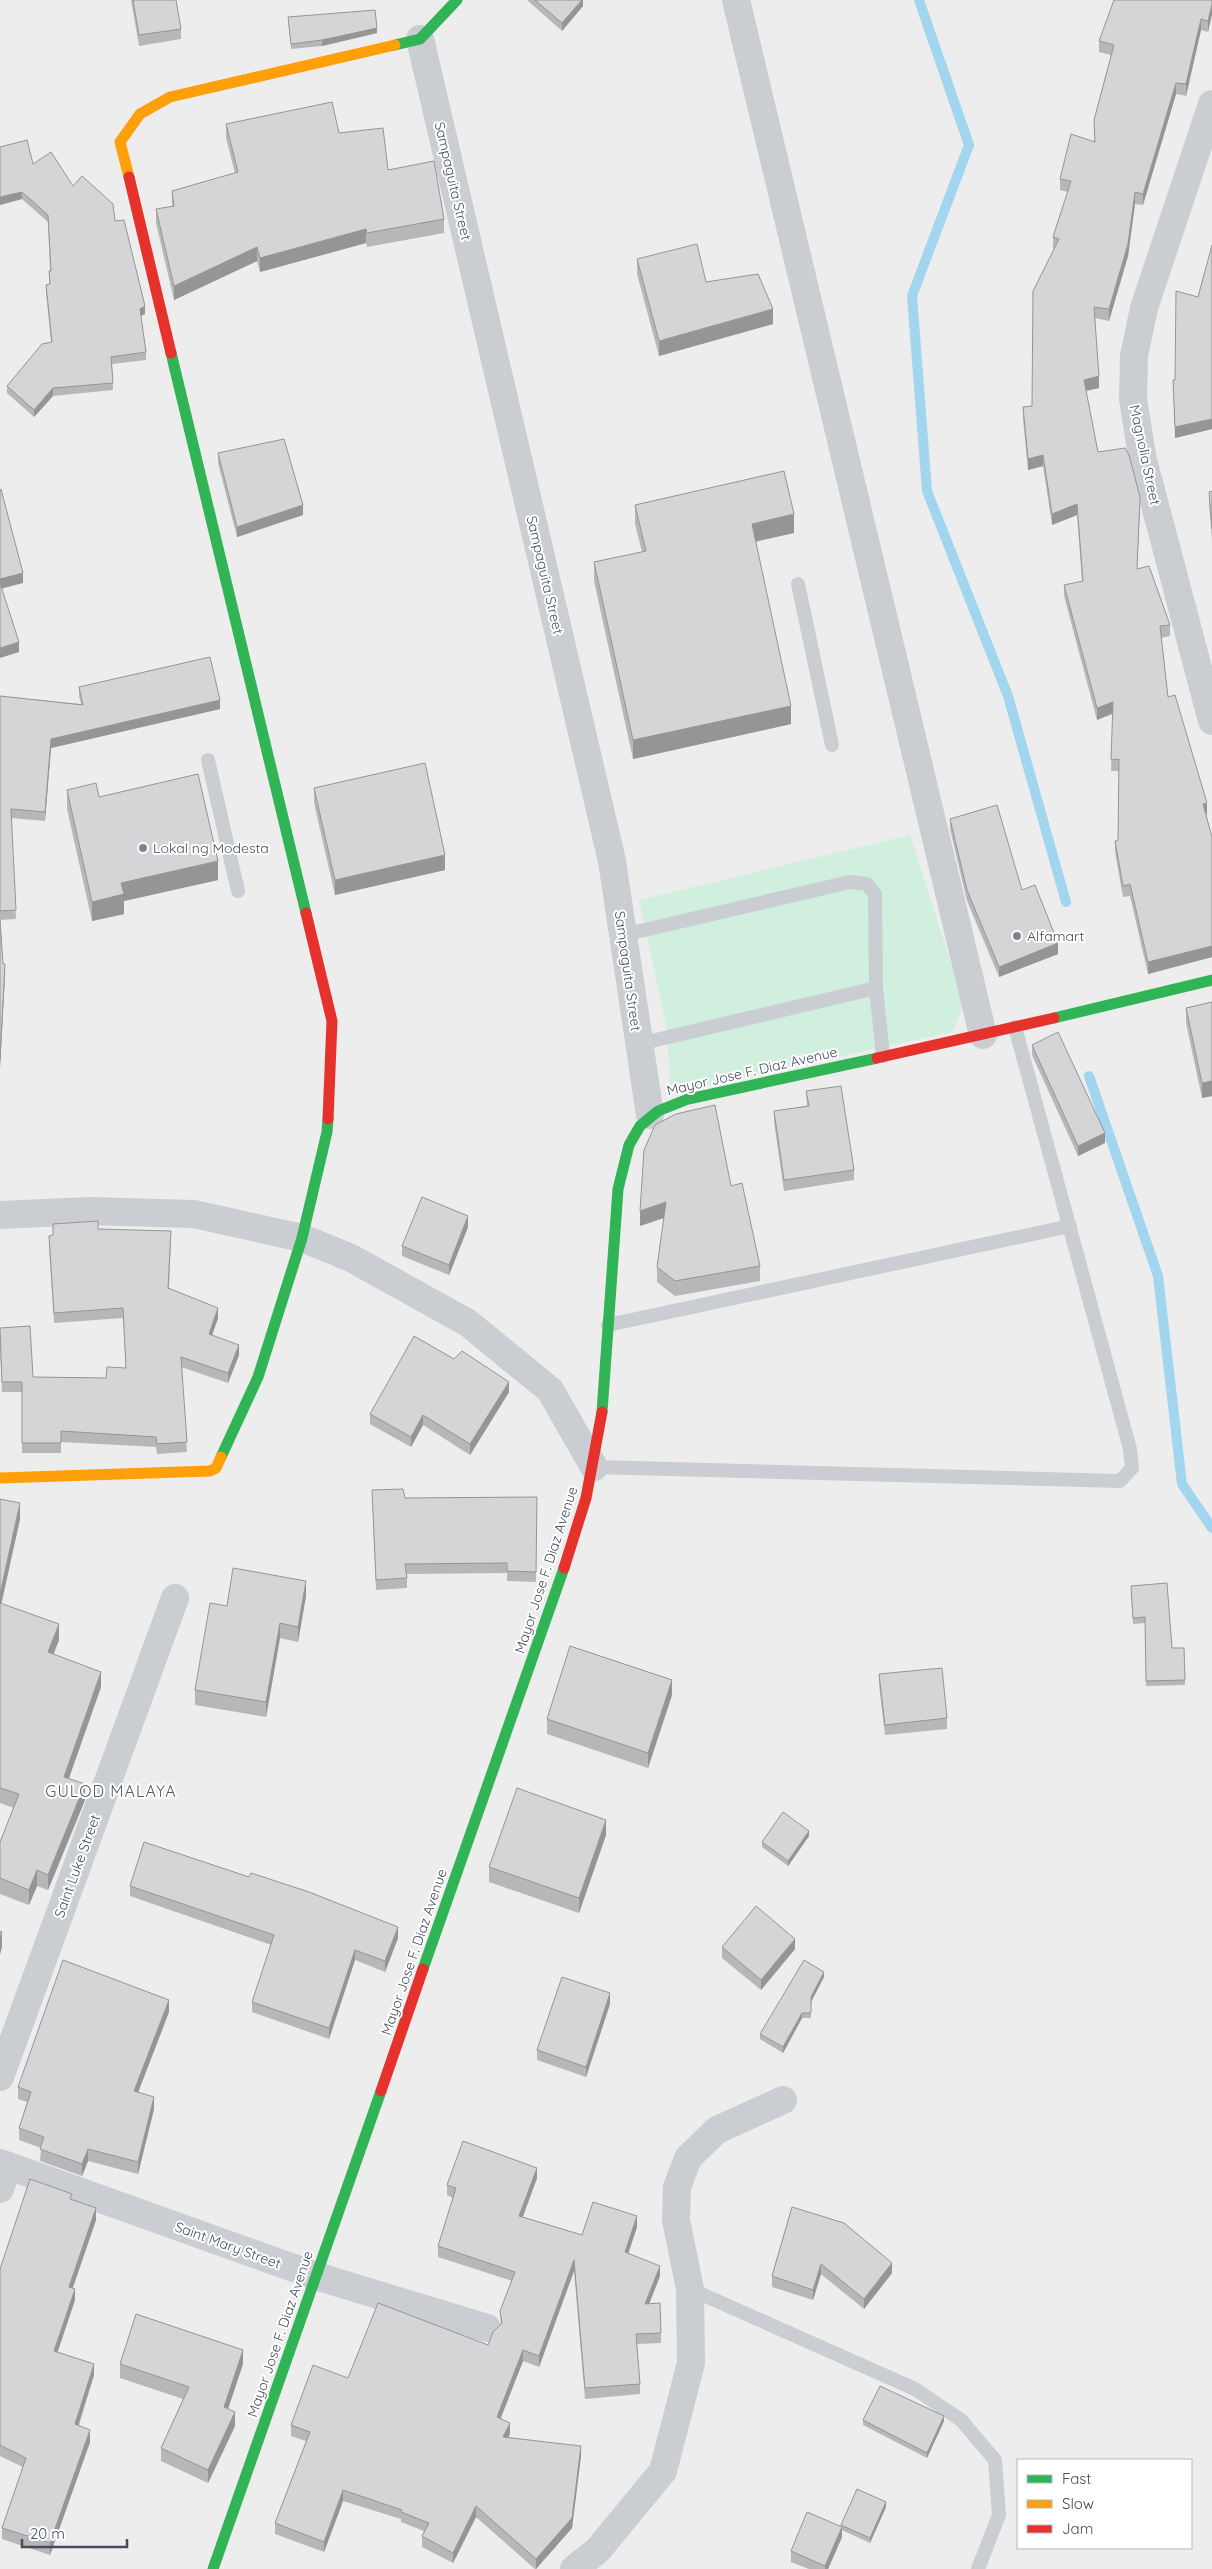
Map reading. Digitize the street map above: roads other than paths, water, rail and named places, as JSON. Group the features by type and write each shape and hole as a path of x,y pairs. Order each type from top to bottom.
{"main road":[{"path":"0,1478 210,1472 216,1468 258,1377 302,1238 327,1132 332,1021 120,142 140,114 170,97 420,39 457,0"},
{"name":"Mayor Jose F. Diaz Avenue","path":"213,2569 579,1526 594,1467 602,1415 617,1204 624,1162 634,1134 650,1115 666,1105 688,1099 983,1035 1212,980"}],"street":[{"path":"736,0 983,1035"},
{"name":"Sampaguita Street","path":"420,39 612,861 650,1115"},
{"name":"Magnolia Street","path":"1212,104 1144,308 1134,356 1133,399 1142,456 1212,721"},
{"path":"0,1215 88,1211 194,1214 302,1238 359,1262 468,1323 550,1390 594,1467"},
{"name":"Saint Luke Street","path":"0,2077 175,1598"},
{"path":"574,2569 598,2550 663,2471 691,2363 690,2289 676,2220 677,2187 688,2158 717,2130 783,2100"},
{"name":"Saint Mary Street","path":"3,2173 316,2276 488,2328"}],"lane":[{"path":"798,584 832,745"},
{"path":"208,760 238,891"},
{"path":"623,935 850,882 867,884 875,894 876,988 883,1056"},
{"path":"639,1044 876,988"},
{"path":"594,1467 1120,1481 1132,1468 1130,1449 1015,1027"},
{"path":"608,1325 1070,1226"},
{"path":"690,2289 915,2389 961,2420 995,2460 999,2515 978,2569"}],"waterway":[{"path":"919,0 969,145 912,296 927,491 1008,696 1066,902"},
{"path":"1089,1076 1158,1276 1182,1484 1212,1528"}],"place":[{"name":"Lokal ng Modesta","path":"143,848"},
{"name":"Alfamart","path":"1017,936"}],"district":[{"name":"GULOD MALAYA","path":"111,1791"}]}
